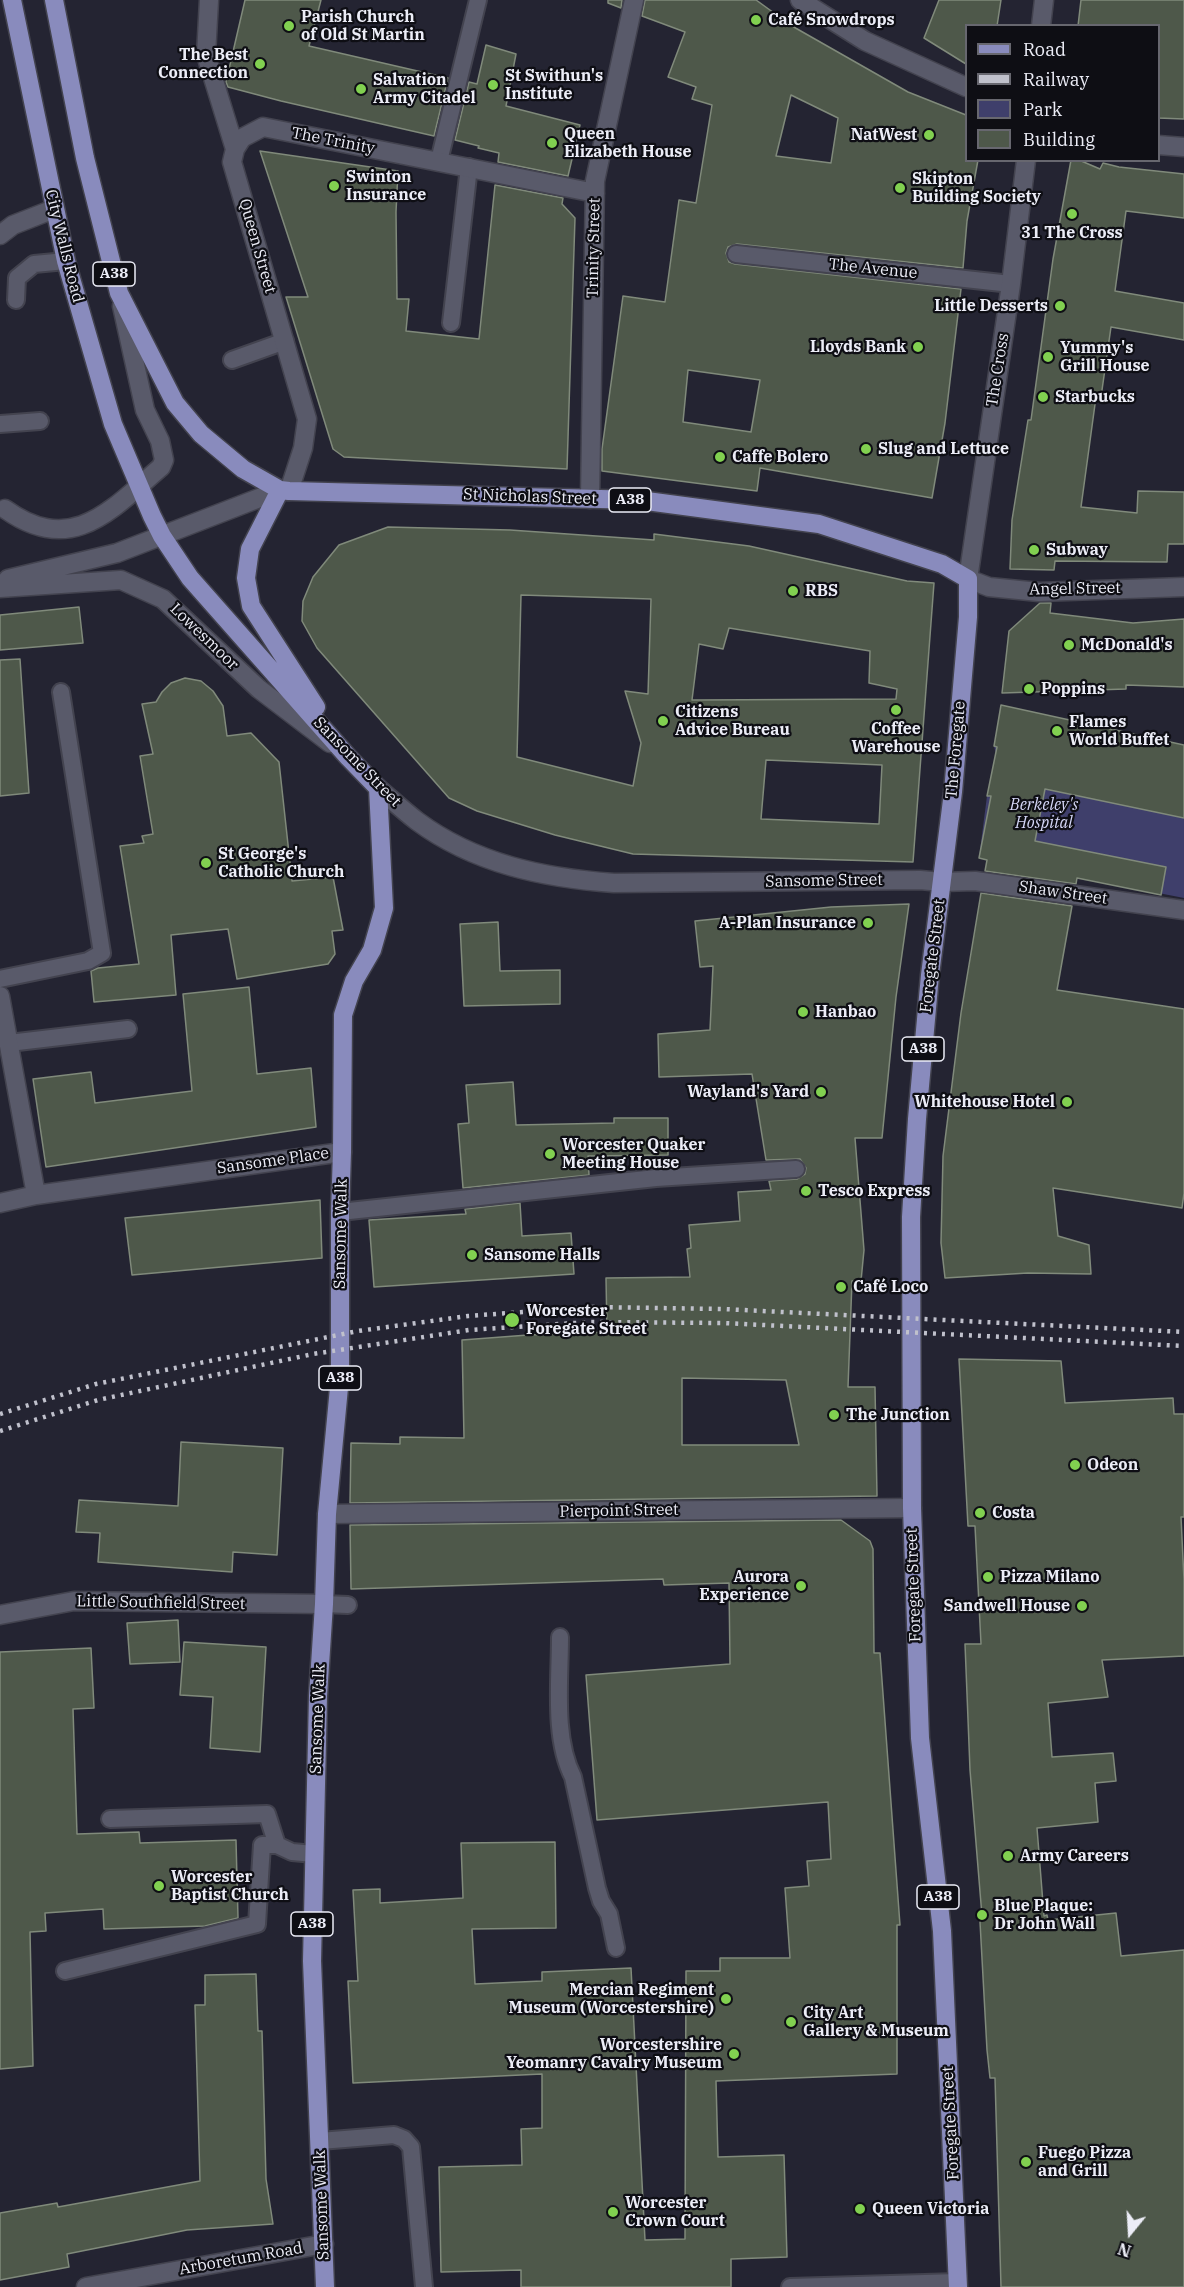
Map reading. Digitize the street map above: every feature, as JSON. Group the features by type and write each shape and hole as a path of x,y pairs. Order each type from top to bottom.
{"main road":[{"name":"City Walls Road","path":"12,0 66,261 112,424 162,536"},
{"name":"A38","path":"54,0 85,158 119,293 175,403 201,434 243,469 284,490 250,549 246,578 251,606 348,757"},
{"name":"St Nicholas Street","path":"284,490 639,500 819,524 942,564 968,579"},
{"name":"Sansome Street","path":"162,536 190,578 378,788"},
{"name":"The Foregate","path":"942,882 953,792 968,617 968,579"},
{"name":"Sansome Place","path":"342,1152 343,1016 354,981 372,950 384,908 378,788"},
{"name":"Foregate Street","path":"942,882 930,975 910,1217 912,1508 920,1738 942,1931 958,2285"},
{"name":"Sansome Walk","path":"325,2287 312,1961 318,1696 327,1514 340,1377 342,1152"}],"street":[{"name":"Queen Street","path":"209,0 206,55 235,149 232,162 307,418 303,448 284,490"},
{"name":"Trinity Street","path":"590,499 595,181 634,0"},
{"path":"800,0 865,40 965,87"},
{"path":"1041,24 1044,0"},
{"name":"The Trinity","path":"235,149 242,138 263,128 594,193"},
{"path":"1160,145 1184,147"},
{"name":"The Cross","path":"968,579 1011,284 1026,162"},
{"path":"0,235 13,225 54,209"},
{"path":"2,510 37,526 64,530 83,525 108,512 161,467 164,460 160,441 145,410 119,293"},
{"name":"St Nicholas Street","path":"162,536 284,490"},
{"path":"0,580 117,553 162,536"},
{"name":"Angel Street","path":"968,579 1000,589 1039,591 1184,587"},
{"name":"Lowesmoor","path":"0,588 122,580 163,598 258,689 348,757"},
{"name":"Sansome Street","path":"378,788 417,821 473,853 521,870 574,880 614,884 920,880 942,882"},
{"name":"Shaw Street","path":"942,882 975,881 1184,910"},
{"path":"0,996 36,1195"},
{"name":"Sansome Place","path":"0,1203 36,1195 342,1152"},
{"name":"Pierpoint Street","path":"327,1514 912,1508"},
{"name":"Little Southfield Street","path":"0,1615 74,1601 324,1605"},
{"name":"Arboretum Road","path":"86,2287 160,2281 324,2244"}],"lane":[{"path":"439,161 478,0"},
{"path":"451,323 469,167"},
{"name":"The Avenue","path":"736,254 1011,284"},
{"path":"16,300 17,278 34,264 66,261"},
{"path":"232,360 285,341"},
{"path":"0,424 40,421"},
{"path":"0,979 88,961 102,953 61,692"},
{"path":"9,1043 128,1029"},
{"path":"340,1212 656,1178 796,1169"},
{"path":"324,1605 348,1605"},
{"path":"560,1637 561,1732 565,1761 573,1777 597,1888 609,1914 616,1948"},
{"path":"110,1819 267,1814 277,1845"},
{"path":"65,1971 256,1924 262,1845 277,1845 292,1852 314,1854"},
{"path":"320,2141 394,2135 404,2139 411,2147 424,2287"},
{"path":"790,2287 958,2285"}],"green space":[{"name":"Berkeley's Hospital","path":"994,746 1184,785 1184,898 979,858 987,796 996,754"}],"building":[{"path":"245,0 321,0 309,46 448,78 434,136 228,87 226,82"},
{"path":"608,0 622,0 621,8 608,3"},
{"path":"645,0 756,0 792,26 908,92 965,115 965,162 978,162 967,221 963,268 737,244 728,247 726,253 729,262 735,264 961,289 945,423 932,498 760,468 757,491 602,471 602,449 623,296 665,302 679,200 696,203 712,105 692,99 696,87 668,77 685,32 642,16","holes":["791,95 838,118 831,163 776,156","688,370 760,380 751,432 683,422"]},
{"path":"939,0 1001,0 997,24 965,24 965,63 924,38"},
{"path":"1081,0 1184,0 1184,119 1160,118 1160,24 1078,24"},
{"path":"486,45 516,54 506,106 580,125 568,176 498,162 499,153 455,140 469,82 477,84"},
{"path":"260,151 398,171 397,299 409,299 406,331 479,339 495,185 563,198 562,204 575,218 567,469 344,457 333,449 286,297 308,297"},
{"path":"1071,162 1084,162 1100,169 1103,163 1119,167 1184,174 1184,218 1126,211 1115,291 1184,303 1184,340 1111,327 1101,397 1096,397 1081,507 1137,513 1138,491 1184,492 1184,544 1168,544 1167,562 1055,561 1054,570 1010,569 1012,520 1028,420 1031,420 1053,259"},
{"path":"388,527 510,530 654,540 654,534 749,546 907,581 934,583 913,862 633,854 555,835 477,811 449,798 317,648 302,621 303,601 313,577 339,545","holes":["521,595 651,599 648,694 625,691 641,743 633,786 517,757","729,628 870,651 869,683 897,689 896,699 692,700 699,644 723,649","766,760 882,765 879,824 761,819"]},
{"path":"1040,603 1051,603 1050,613 1133,623 1184,619 1184,687 1126,685 1126,689 1002,693 1009,631"},
{"path":"79,607 83,643 0,650 0,615"},
{"path":"20,659 29,793 0,796 0,660"},
{"path":"185,678 201,681 213,691 223,706 227,736 251,733 279,762 292,881 333,877 343,930 332,931 335,954 328,964 237,979 228,929 171,935 176,995 94,1002 91,971 98,968 139,964 120,846 144,843 142,836 153,834 140,756 153,754 142,704 156,702 171,683"},
{"name":"Berkeley's Hospital","path":"1001,705 1184,745 1184,818 1045,789 1035,841 1166,867 1161,895 1077,878 1076,884 985,871 987,860 979,858 991,796 987,796 997,747 994,746"},
{"path":"981,893 1072,906 1057,990 1184,1009 1184,1193 1182,1208 1053,1188 1058,1236 1089,1245 1091,1274 1028,1273 945,1278 941,1243 943,1156 961,1013"},
{"path":"909,904 896,997 882,1138 855,1138 864,1250 861,1281 852,1281 848,1387 875,1387 877,1496 350,1503 351,1443 400,1444 400,1437 464,1438 462,1340 607,1332 606,1278 690,1277 687,1249 691,1248 689,1225 740,1221 738,1192 771,1190 769,1181 797,1179 805,1174 806,1168 800,1159 766,1160 752,1074 659,1077 658,1034 710,1030 713,966 700,967 695,921 831,907","holes":["682,1378 786,1380 799,1445 682,1445"]},
{"path":"498,922 500,971 560,970 560,1004 464,1006 460,924"},
{"path":"249,987 257,1074 311,1068 316,1127 46,1167 33,1079 91,1072 95,1103 192,1091 183,994"},
{"path":"513,1082 516,1125 614,1123 614,1118 668,1118 668,1155 588,1156 589,1175 463,1188 458,1124 469,1123 466,1085"},
{"path":"320,1200 322,1258 132,1275 125,1218"},
{"name":"Sansome Halls","path":"520,1203 522,1236 571,1233 574,1274 374,1287 369,1220 466,1214 465,1209"},
{"path":"959,1359 1061,1361 1065,1403 1173,1398 1174,1414 1184,1414 1184,1517 1181,1517 1184,1656 1102,1660 1108,1697 1048,1703 1052,1757 1113,1753 1116,1781 1095,1783 1098,1822 1037,1828 1044,1916 1047,1915 1048,1920 1116,1913 1121,1956 1184,1950 1184,2287 1001,2287 995,2078 990,2078 987,2050 980,1922 982,1916 970,1770 965,1644 981,1644 975,1526 968,1526"},
{"path":"181,1442 283,1448 277,1555 233,1552 232,1572 98,1562 100,1533 76,1532 79,1500 178,1506"},
{"path":"841,1520 870,1541 873,1549 874,1653 880,1653 900,1925 897,1925 897,2074 716,2081 718,2157 784,2155 787,2257 731,2259 731,2287 521,2287 521,2270 441,2272 439,2167 522,2165 521,2129 542,2128 542,2074 353,2083 348,1981 358,1981 353,1890 380,1889 380,1903 463,1898 461,1843 555,1842 556,1928 472,1929 475,1984 542,1981 542,1972 631,1968 645,2240 685,2239 686,1971 720,1971 720,1958 790,1958 785,1888 809,1886 807,1861 831,1859 828,1802 597,1820 586,1675 730,1664 729,1583 664,1585 663,1579 351,1589 350,1525"},
{"path":"178,1620 180,1662 130,1664 127,1623"},
{"path":"184,1642 266,1647 260,1752 210,1748 213,1697 180,1695"},
{"path":"91,1648 94,1708 73,1709 77,1834 139,1832 140,1843 236,1840 238,1918 205,1926 104,1929 103,1909 45,1913 46,1931 30,1932 33,2066 0,2069 0,1652"},
{"path":"256,1974 258,2031 262,2031 266,2179 273,2224 187,2230 67,2254 69,2267 0,2280 0,2213 57,2203 58,2207 200,2181 195,2005 205,2005 205,1975"}],"railway":[{"path":"0,1414 96,1384 358,1331 468,1316 592,1307 723,1309 1184,1332"},
{"path":"0,1431 98,1400 313,1354 469,1330 590,1322 723,1323 1184,1346"}],"place":[{"name":"Café Snowdrops","path":"756,20"},
{"name":"Parish Church of Old St Martin","path":"289,26"},
{"name":"The Best Connection","path":"260,64"},
{"name":"St Swithun's Institute","path":"493,85"},
{"name":"Salvation Army Citadel","path":"361,89"},
{"name":"NatWest","path":"929,135"},
{"name":"Queen Elizabeth House","path":"552,143"},
{"name":"Swinton Insurance","path":"334,186"},
{"name":"Skipton Building Society","path":"900,188"},
{"name":"31 The Cross","path":"1072,214"},
{"name":"Little Desserts","path":"1060,306"},
{"name":"Lloyds Bank","path":"918,347"},
{"name":"Yummy's Grill House","path":"1048,357"},
{"name":"Starbucks","path":"1043,397"},
{"name":"Slug and Lettuce","path":"866,449"},
{"name":"Caffe Bolero","path":"720,457"},
{"name":"Subway","path":"1034,550"},
{"name":"RBS","path":"793,591"},
{"name":"McDonald's","path":"1069,645"},
{"name":"Poppins","path":"1029,689"},
{"name":"Coffee Warehouse","path":"896,710"},
{"name":"Citizens Advice Bureau","path":"663,721"},
{"name":"Flames World Buffet","path":"1057,731"},
{"name":"St George's Catholic Church","path":"206,863"},
{"name":"A-Plan Insurance","path":"868,923"},
{"name":"Hanbao","path":"803,1012"},
{"name":"Wayland's Yard","path":"821,1092"},
{"name":"Whitehouse Hotel","path":"1067,1102"},
{"name":"Worcester Quaker Meeting House","path":"550,1154"},
{"name":"Tesco Express","path":"806,1191"},
{"name":"Sansome Halls","path":"472,1255"},
{"name":"Café Loco","path":"841,1287"},
{"name":"Worcester Foregate Street","path":"512,1320"},
{"name":"The Junction","path":"834,1415"},
{"name":"Odeon","path":"1075,1465"},
{"name":"Costa","path":"980,1513"},
{"name":"Pizza Milano","path":"988,1577"},
{"name":"Aurora Experience","path":"801,1586"},
{"name":"Sandwell House","path":"1082,1606"},
{"name":"Army Careers","path":"1008,1856"},
{"name":"Worcester Baptist Church","path":"159,1886"},
{"name":"Blue Plaque: Dr John Wall","path":"982,1915"},
{"name":"Mercian Regiment Museum (Worcestershire)","path":"726,1999"},
{"name":"City Art Gallery & Museum","path":"791,2022"},
{"name":"Worcestershire Yeomanry Cavalry Museum","path":"734,2054"},
{"name":"Fuego Pizza and Grill","path":"1026,2162"},
{"name":"Queen Victoria","path":"860,2209"},
{"name":"Worcester Crown Court","path":"613,2212"}]}
